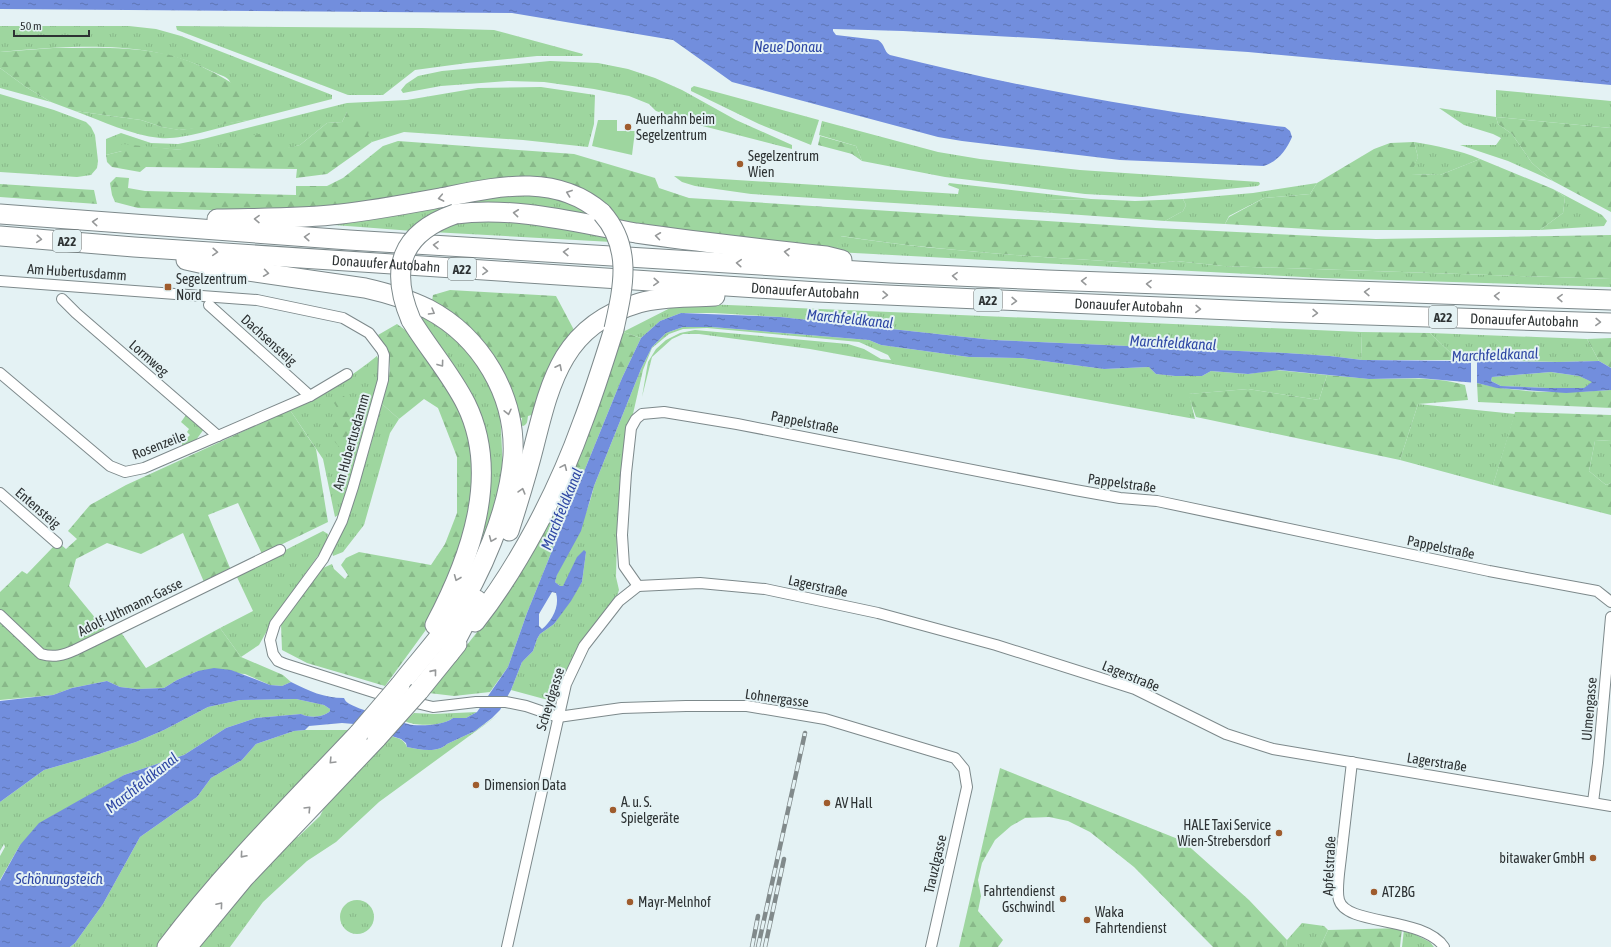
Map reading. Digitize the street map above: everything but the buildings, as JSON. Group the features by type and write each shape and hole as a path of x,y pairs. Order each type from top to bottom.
{"highway":[{"path":"134,225 156,221 288,219 340,215 493,188 525,186 550,188 573,195 593,206 602,214 615,230 619,239 623,262 622,286 614,329 582,426 566,464 537,523 510,571 483,613 419,691 377,738 244,878 186,947"},
{"path":"415,665 451,594 463,562 475,522 479,503 482,474 479,438 466,404 448,373 411,320 400,287 401,269 406,251 424,229 432,223 456,214 484,211 528,214 679,239 826,256 890,273"},
{"name":"Donauufer Autobahn","path":"0,214 134,225 356,240 890,273 1611,300"},
{"name":"Donauufer Autobahn","path":"0,236 134,247 790,291 1268,312 1611,322"},
{"path":"134,247 213,266 340,283 365,288 416,303 444,319 466,336 484,358 498,383 508,410 511,424 513,454 509,483 501,515 494,534 472,584 451,621 437,640 359,733 246,852 206,898 167,947"},
{"path":"449,654 487,583 498,559 518,505 552,380 566,353 576,340 596,323 606,317 640,303 674,298 790,291"}],"street":[{"name":"Am Hubertusdamm","path":"0,280 248,299 343,318 369,333 384,355 383,380 353,487 342,521 324,558 275,624 270,640 273,654 278,660 285,664 382,696 433,707 476,702 506,702 526,706 558,717"},
{"name":"Lormweg","path":"62,299 218,436"},
{"name":"Dachsensteig","path":"209,305 310,396"},
{"name":"Rosenzeile","path":"0,373 110,466 125,472 144,468 310,396 347,374"},
{"name":"Pappelstraße","path":"638,586 624,566 622,535 626,473 631,428 636,419 642,414 664,412 737,424 1075,490 1120,498 1157,501 1489,571 1597,591 1611,602"},
{"name":"Entensteig","path":"0,493 57,543"},
{"name":"Adolf-Uthmann-Gasse","path":"0,615 41,654 49,657 59,656 76,650 280,550"},
{"name":"Lagerstraße","path":"638,586 700,583 765,589 878,613 996,645 1135,689 1226,734 1273,750 1611,806"},
{"name":"Scheydgasse","path":"507,947 566,684 584,646 619,601 638,586"},
{"name":"Ulmengasse","path":"1593,802 1611,617"},
{"name":"Lohnergasse","path":"558,717 622,708 746,706 826,719 955,758 964,769 967,787"},
{"name":"Apfelstraße","path":"1352,762 1339,877 1339,900 1348,911 1360,916 1411,926 1434,936 1444,947"},
{"name":"Trauzlgasse","path":"931,947 967,787"}],"green space":[{"path":"0,26 129,26 156,29 181,36 332,95 332,99 200,133 180,137 160,138 138,134 75,111 141,120 162,127 180,130 248,120 228,79 185,60 160,53 106,47 52,48 0,52"},
{"path":"176,26 494,30 583,54 582,56 537,56 415,70 383,95 348,95 177,30"},
{"path":"53,48 134,49 160,53 183,59 207,69 250,95 254,113 248,120 200,128 179,130 162,127 141,120 75,111 51,102 26,87 0,68 0,52"},
{"path":"550,61 598,63 628,69 655,78 682,90 736,120 792,145 792,149 691,123 656,111 649,104 629,96 594,89 544,82 508,81 441,86 403,93 401,90 406,84 418,76 442,71"},
{"path":"0,68 26,87 51,102 0,88"},
{"path":"694,86 819,120 811,145 759,124 691,91 691,88"},
{"path":"541,87 595,95 594,124 588,147 523,140 404,132 372,142 347,112 342,122 327,123 300,145 280,150 182,150 122,145 122,151 106,155 106,139 121,133 151,143 178,144 347,103 407,100 478,88"},
{"path":"1496,90 1611,101 1611,128 1496,117"},
{"path":"0,94 54,110 86,122 91,127 95,135 98,161 97,168 91,175 77,177 0,172"},
{"path":"1439,108 1496,117 1498,124 1512,134 1532,163 1553,181 1508,161 1460,145 1496,145 1501,138 1464,125"},
{"path":"355,111 371,122 368,135 372,142 327,174 296,178 297,169 146,167 140,172 112,167 107,162 106,155 122,151 122,144 182,150 219,150 222,143 271,131 280,149 300,145 327,123 342,122 347,112"},
{"path":"1496,117 1611,128 1611,212 1553,181 1532,163 1512,134 1498,124"},
{"path":"598,120 617,120 617,131 635,131 632,155 592,146"},
{"path":"822,121 938,152 980,159 1080,170 1259,182 1260,184 1258,186 1142,197 1085,194 945,177 862,161 856,146 819,135"},
{"path":"820,136 856,146 862,161 852,154 818,145"},
{"path":"398,141 574,154 655,178 659,188 689,198 1156,228 1376,239 1611,235 1611,279 1223,266 1176,261 1150,264 956,250 879,242 841,236 836,252 622,224 521,177 473,182 386,202 285,212 138,208 115,202 112,195 110,183 116,177 129,178 128,188 145,191 296,195 296,186 327,186 343,178 383,146"},
{"path":"1414,142 1456,151 1480,159 1440,175 1410,174 1418,157"},
{"path":"1414,142 1418,157 1411,174 1440,175 1480,159 1553,189 1565,197 1563,213 1540,230 1325,230 1225,224 1229,217 1264,198 1310,194 1317,183 1374,149 1390,143"},
{"path":"674,176 958,194 959,189 948,185 949,183 1091,199 1046,200 1043,210 1053,213 751,194 695,186 682,182"},
{"path":"1317,183 1310,194 1264,198 1229,216 1225,224 1165,221 1183,211 1186,205 1183,199 1253,193"},
{"path":"0,184 94,190 97,204 0,197"},
{"path":"1553,189 1602,215 1607,221 1604,226 1540,230 1563,213 1565,197"},
{"path":"500,193 552,194 597,218 504,205 413,231 334,225 334,221"},
{"path":"1091,199 1135,201 1183,199 1186,205 1183,211 1165,221 1053,213 1043,210 1039,206 1046,200"},
{"path":"519,219 609,235 612,242 432,232 447,224"},
{"path":"840,236 879,242 956,250 1150,264 1176,261 1223,266 1611,279 1611,287 1322,278 836,252"},
{"path":"450,290 556,296 574,330 562,347 535,414 528,416 525,425 521,425 522,418 519,418 512,393 503,372 484,342 461,324 450,311 432,301 433,295"},
{"path":"680,303 1361,332 1362,360 1286,353 993,340 780,317 714,313 681,313 660,321 641,338 623,332"},
{"path":"418,313 460,342 485,374 500,410 503,470 484,543 457,602 481,518 432,336"},
{"path":"397,324 412,335 441,377 463,416 475,471 464,533 450,575 428,627 385,686 307,663 282,650 281,624 323,568 332,564 334,569 345,579 348,575 341,565 346,558 359,552 431,565 445,544 457,513 457,457 438,408 424,399 399,419 382,404 390,369 384,345 378,335"},
{"path":"683,327 712,327 869,340 881,345 969,357 1021,358 1104,369 1149,367 1156,374 1175,376 1202,376 1211,371 1248,374 1276,370 1327,375 1319,400 1248,389 1189,394 1195,419 810,349 699,334 683,334 672,339 652,357 642,397 648,362 656,349 666,340 680,333 695,330 848,344 864,349 881,359 891,360 888,355 859,342 707,328 683,329 669,334 652,348 643,370 622,462 616,577 619,590 615,602 583,639 568,667 558,692 548,700 511,690 522,662 533,651 540,634 554,624 582,582 586,552 563,586 560,586 555,582 583,520 594,486 641,369 652,347 666,333"},
{"path":"623,332 641,338 622,378 564,521 527,613 508,667 490,692 454,696 429,693 489,617"},
{"path":"1361,332 1430,333 1458,360 1362,360"},
{"path":"1430,333 1587,339 1599,361 1559,362 1458,360"},
{"path":"1611,338 1611,368 1599,361 1587,339"},
{"path":"377,356 381,366 379,375 340,514 335,517 323,459 290,410 335,386 357,372"},
{"path":"1551,372 1579,376 1593,382 1585,388 1546,388 1501,386 1491,381 1492,377"},
{"path":"1327,375 1370,379 1442,380 1465,385 1468,400 1418,404 1400,460 1196,417 1188,394 1248,389 1319,400"},
{"path":"1477,383 1493,387 1544,392 1611,390 1611,408 1478,402"},
{"path":"339,396 344,396 346,399 350,400 353,405 350,413 356,418 363,432 361,436 353,437 355,441 353,446 346,449 341,448 332,438 333,426 337,420 339,411 334,403"},
{"path":"382,404 399,419 390,433 364,525 343,552 333,556 332,552 348,516 360,480"},
{"path":"1418,404 1515,414 1493,485 1400,460"},
{"path":"290,410 316,449 328,522 262,554 238,503 208,515 230,568 204,582 183,533 141,554 107,543 76,559 69,586 106,631 120,631 146,668 220,628 241,657 283,675 291,682 282,686 270,685 245,674 198,671 177,680 164,688 137,689 120,687 107,681 72,688 53,695 0,700 0,592 22,571 27,574 54,546 59,543 66,549 77,539 68,531 90,505 126,485"},
{"path":"1515,412 1611,415 1611,440 1595,441 1589,471 1606,485 1611,483 1611,515 1493,485"},
{"path":"186,415 204,429 196,440 182,446 182,443 190,435 187,432 189,429 181,422"},
{"path":"1611,440 1611,483 1606,485 1589,471 1595,441"},
{"path":"323,531 328,534 327,543 277,613 259,645 241,657 220,628 253,611 236,575"},
{"path":"296,699 324,705 330,709 330,711 324,715 316,717 301,714 256,718 226,728 184,755 124,775 20,845 0,880 0,856 5,847 4,844 0,851 0,802 44,770 136,742 164,730 208,707 240,700"},
{"path":"477,712 466,718 453,718 443,723 429,725 405,721 414,713 434,714"},
{"path":"498,715 379,802 336,842 307,861 263,902 230,947 196,947 290,839 298,837 320,816 330,796 390,736 398,738 406,744 407,747 422,750 433,750 443,747 475,731"},
{"path":"350,730 236,851 157,947 70,947 75,943 103,904 140,837 197,797 211,778 242,760 256,744 294,731"},
{"path":"1000,768 1183,841 1249,900 1287,940 1286,947 1213,947 1134,867 1090,832 1068,821 1049,817 1025,818 1011,826 995,840 982,863 978,880 981,896 978,911 1003,940 998,947 959,947"},
{"path":"357,900 369,905 374,917 369,929 357,934 345,929 340,917 345,905"},
{"path":"1302,923 1324,926 1328,930 1320,947 1286,947 1287,940"},
{"path":"1402,928 1400,947 1320,947 1328,930"},
{"path":"1404,929 1430,942 1434,947 1402,947"}],"water":[{"name":"Neue Donau","path":"0,0 1611,0 1611,85 1248,52 1034,38 833,29 836,35 878,40 886,52 890,55 939,67 1037,88 1136,106 1285,127 1290,131 1292,137 1281,155 1264,166 1120,160 938,137 732,82 673,40 512,13 0,9"},
{"path":"681,313 780,317 993,340 1286,353 1362,360 1599,361 1611,368 1611,390 1566,393 1497,388 1477,383 1419,378 1369,379 1279,370 1248,374 1211,371 1202,376 1175,376 1156,374 1149,367 1104,369 1021,358 969,357 881,345 869,340 712,327 683,327 666,333 652,347 641,369 594,486 581,531 557,575 555,582 560,586 563,586 577,557 584,550 586,552 582,582 571,601 554,624 540,634 533,651 522,662 511,690 500,710 492,718 475,731 443,747 433,750 422,750 407,747 406,743 401,739 354,724 342,723 309,726 305,730 294,731 256,744 242,760 211,778 197,797 140,837 103,904 75,943 70,947 0,947 0,881 20,845 39,823 124,775 184,755 226,728 256,718 301,714 312,717 320,716 330,711 330,709 324,705 296,699 240,700 208,707 164,730 136,742 44,770 0,802 0,701 53,695 72,688 107,681 120,687 137,689 164,688 177,680 198,671 214,668 231,670 270,685 282,686 291,682 330,697 344,698 347,703 352,705 390,719 413,725 439,724 453,718 466,718 477,712 508,667 527,613 622,378 641,338 660,321","holes":["1551,372 1579,376 1592,382 1584,388 1546,388 1501,386 1491,381 1492,377","552,592 556,593 556,608 552,618 542,629 539,626 539,614"]}],"pier":[{"path":"1471,359 1477,359 1477,385 1471,384"}],"railway":[{"path":"758,947 805,733"},
{"path":"765,947 784,859"},
{"path":"752,947 758,916"}],"place":[{"name":"Auerhahn beim Segelzentrum","path":"628,127"},
{"name":"Segelzentrum Wien","path":"740,164"},
{"name":"Segelzentrum Nord","path":"168,287"},
{"name":"Dimension Data","path":"476,785"},
{"name":"AV Hall","path":"827,803"},
{"name":"A. u. S. Spielgeräte","path":"613,810"},
{"name":"HALE Taxi Service Wien-Strebersdorf","path":"1279,833"},
{"name":"bitawaker GmbH","path":"1593,858"},
{"name":"AT2BG","path":"1374,892"},
{"name":"Fahrtendienst Gschwindl","path":"1063,899"},
{"name":"Mayr-Melnhof","path":"630,902"},
{"name":"Waka Fahrtendienst","path":"1087,920"}],"water label":[{"name":"Marchfeldkanal","path":"850,319"},
{"name":"Marchfeldkanal","path":"1173,343"},
{"name":"Marchfeldkanal","path":"1495,355"},
{"name":"Marchfeldkanal","path":"562,509"},
{"name":"Marchfeldkanal","path":"142,783"},
{"name":"Schönungsteich","path":"59,879"}]}
